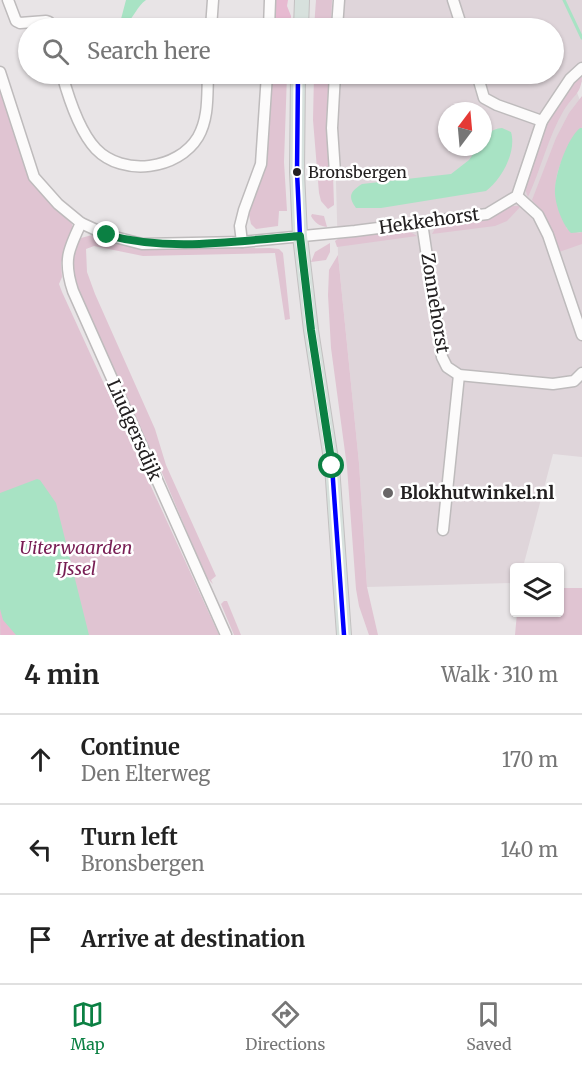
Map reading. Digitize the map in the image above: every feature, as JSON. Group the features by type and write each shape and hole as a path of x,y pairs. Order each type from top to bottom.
{"main road":[{"path":"301,18 302,0"},
{"path":"298,84 297,172 300,236 311,330 332,466 344,635"}],"street":[{"path":"8,0 18,22"},
{"path":"212,18 213,0"},
{"path":"269,18 270,0"},
{"path":"338,18 339,0"},
{"path":"453,0 459,18"},
{"path":"582,68 570,79 542,121 517,196 538,215 548,235 582,335"},
{"path":"0,72 34,177 58,204 81,223 107,235 142,243 242,242 300,236"},
{"path":"66,84 82,128 97,150 118,164 142,168 172,160 197,139 206,111 207,84"},
{"path":"242,242 240,226 261,164 266,84"},
{"path":"334,84 332,128 335,173"},
{"path":"480,84 484,98 542,121"},
{"name":"Hekkehorst","path":"300,236 487,214 517,196"},
{"name":"Liudgersdijk","path":"81,223 67,255 67,274 226,635"},
{"name":"Zonnehorst","path":"422,223 442,357 447,367 459,375 553,384 574,381 582,373"},
{"name":"Zonnehorst","path":"443,530 459,375"}],"shaded area":[{"path":"126,0 146,0 132,18 121,18"},
{"path":"273,0 288,0 287,6 291,18 272,18"},
{"path":"342,0 582,0 582,82 575,87 582,106 582,457 553,454 524,563 510,563 510,583 367,587 359,463 338,255 336,182 339,84 564,84 564,18 341,18"},
{"path":"502,128 511,132 512,148 502,173 486,191 381,208 356,208 353,204 352,194 362,184 451,174 472,156 492,156 492,131"},
{"path":"582,128 582,232 571,233 559,213 555,189 563,156"},
{"path":"37,479 56,503 89,635 16,635 3,620 0,609 0,493"},
{"path":"0,609 3,620 16,635 1,635"}],"green space":[{"path":"316,0 332,0 331,18 315,18"},
{"path":"582,74 579,90 558,120 528,197 524,186 547,126 562,98"},
{"path":"268,84 287,84 284,162 287,211 279,211 278,226 256,229 251,224 249,215"},
{"path":"314,84 328,84 326,126 329,175 333,175 334,205 328,209 321,201 319,193 313,120"},
{"name":"Uiterwaarden IJssel","path":"0,89 28,174 36,187 72,224 73,229 61,263 62,277 59,284 62,292 219,635 0,635"},
{"path":"582,96 582,128 571,142 560,166 556,187 557,199 567,229 582,232 582,244 559,252 546,217 532,200 556,138 569,113"},
{"path":"513,206 521,206 507,221 495,226 432,234 437,225 478,221"},
{"path":"312,214 324,216 327,227 319,225 311,216"},
{"path":"407,230 417,236 337,247 335,241 338,239"},
{"path":"92,235 147,249 270,248 279,249 283,253 290,319 285,320 275,253 143,256 94,246 86,249 87,272 95,294 155,429 166,465 216,576 211,580 213,584 206,577 160,468 142,433 138,431 74,281 74,254 81,238"},
{"path":"330,243 330,252 326,260 311,262 315,252"},
{"path":"338,255 359,463 367,587 378,635 369,635 356,589 347,467 331,348 328,295 329,270"},
{"path":"564,588 582,588 582,635 515,635 517,617 564,617"},
{"path":"227,601 241,635 234,635 221,604"}],"waterway":[{"path":"564,0 582,38"}],"transit line":[{"path":"298,84 297,172 300,236 311,330 332,466 344,635"}],"place":[{"name":"Bronsbergen","path":"297,172"},
{"name":"Blokhutwinkel.nl","path":"388,493"}],"route":[{"path":"107,235 128,241 154,244 242,242 300,236 311,330 332,466"}]}
